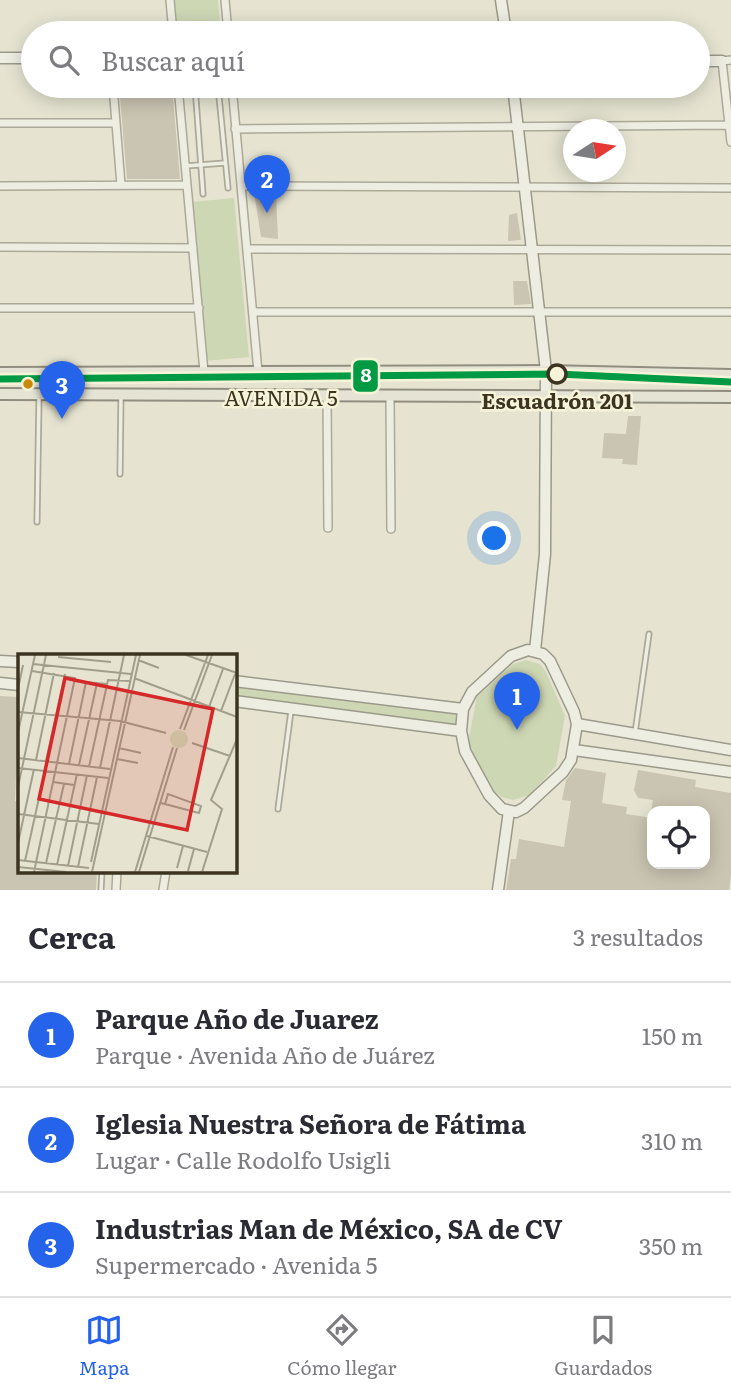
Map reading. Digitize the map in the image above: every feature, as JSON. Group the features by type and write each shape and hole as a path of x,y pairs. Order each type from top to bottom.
{"main road":[{"path":"501,0 504,21"},
{"path":"0,58 21,58"},
{"path":"515,98 547,397 545,554 535,651"},
{"name":"AVENIDA 5","path":"0,373 546,371 731,375"},
{"name":"AVENIDA 5","path":"0,394 731,397"},
{"path":"535,651 550,662 577,724 571,760 553,781 516,812 502,809 489,795 465,751 461,731 463,709 472,692 511,656 519,652 535,651"},
{"path":"0,661 18,663"},
{"path":"236,681 463,709"},
{"path":"0,683 18,685"},
{"path":"236,701 461,731"},
{"path":"577,724 731,750"},
{"path":"573,750 731,772"},
{"path":"498,890 509,811"}],"street":[{"path":"170,0 172,21"},
{"path":"225,0 227,21"},
{"path":"727,61 731,142"},
{"path":"114,98 121,185"},
{"path":"179,98 204,372"},
{"path":"233,98 258,372"},
{"path":"0,123 116,123"},
{"path":"235,129 729,125"},
{"path":"0,186 187,185"},
{"path":"241,186 731,188"},
{"path":"0,247 193,247"},
{"path":"247,249 731,250"},
{"path":"0,308 199,308"},
{"path":"253,312 731,312"},
{"path":"327,397 328,528"},
{"path":"390,397 391,529"},
{"path":"116,890 117,872"},
{"path":"163,890 166,872"}],"lane":[{"path":"196,98 204,194"},
{"path":"219,98 228,188"},
{"path":"185,166 225,163"},
{"path":"37,522 39,394"},
{"path":"120,474 121,396"},
{"path":"635,734 649,634"},
{"path":"278,809 292,708"},
{"path":"101,890 102,872"}],"green space":[{"path":"173,0 218,0 220,21 175,21"},
{"path":"234,198 249,357 206,361 191,202"},
{"path":"526,660 540,664 546,672 565,716 556,766 530,795 513,800 502,797 490,788 468,743 477,696 513,664"},
{"path":"236,683 461,709 458,729 236,698"}],"building":[{"path":"120,98 173,98 180,179 127,179"},
{"path":"254,192 276,192 278,239 261,237"},
{"path":"517,213 521,240 508,241 509,215"},
{"path":"513,281 527,281 531,304 514,305"},
{"path":"628,416 641,416 637,465 622,464 623,459 602,458 604,433 626,434"},
{"path":"0,696 18,697 15,801 18,801 18,872 97,872 96,890 0,890"},
{"path":"575,768 606,773 602,803 627,807 626,814 647,817 647,869 710,869 710,806 652,806 653,800 638,798 634,790 638,770 696,780 695,787 731,793 729,890 506,890 511,859 516,859 519,839 564,847 571,801 562,800 566,780"}],"transit line":[{"name":"8","path":"0,379 557,374 731,382"}],"place":[{"name":"Iglesia Nuestra Señora de Fátima","path":"267,213"},
{"name":"Escuadrón 201","path":"557,374"},
{"name":"Industrias Man de México, SA de CV","path":"62,419"},
{"name":"Parque Año de Juarez","path":"517,730"}]}
